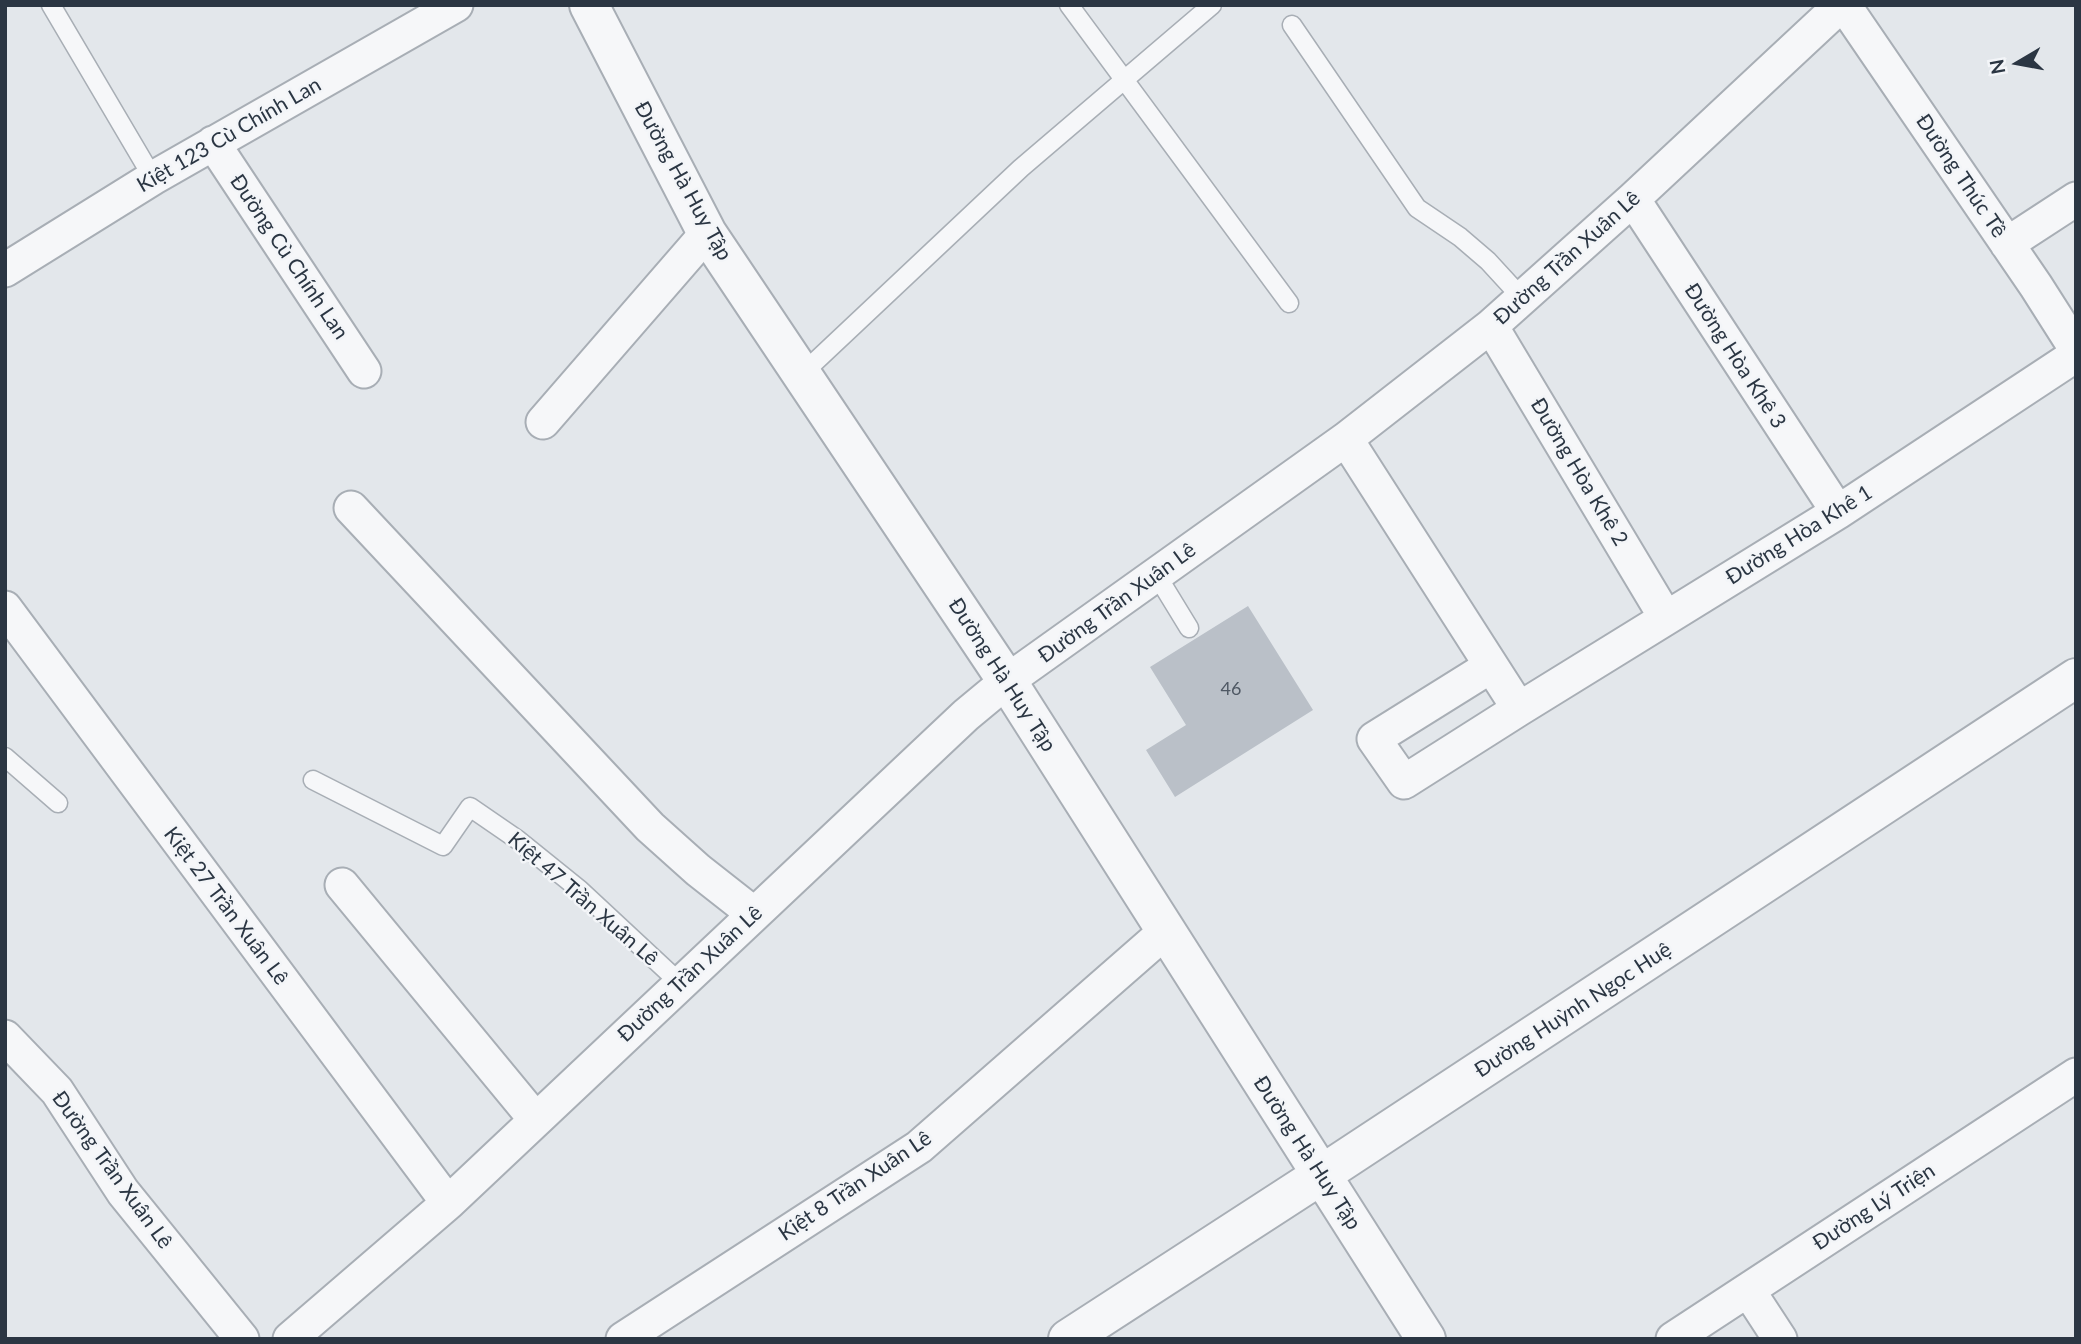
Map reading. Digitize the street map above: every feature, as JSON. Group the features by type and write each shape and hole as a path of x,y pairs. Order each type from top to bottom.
{"street":[{"name":"Kiệt 123 Cù Chính Lan","path":"5,270 153,178 456,5"},
{"name":"Đường Hà Huy Tập","path":"589,5 707,233 1007,681 1426,1339"},
{"name":"Đường Trần Xuân Lê","path":"290,1339 448,1203 966,715 1007,681 1346,439 1491,326 1633,199 1842,5"},
{"name":"Đường Thúc Tề","path":"1842,5 2076,349"},
{"name":"Đường Cù Chính Lan","path":"213,144 364,371"},
{"name":"Đường Hòa Khê 3","path":"1633,199 1838,512"},
{"path":"2007,244 2076,199"},
{"path":"543,422 707,233"},
{"name":"Đường Hòa Khê 2","path":"1491,326 1666,618"},
{"name":"Đường Hòa Khê 1","path":"1491,666 1374,739 1404,782 1838,512 2076,355"},
{"path":"1346,439 1518,709"},
{"path":"352,508 650,827 698,870 754,914"},
{"name":"Kiệt 27 Trần Xuân Lê","path":"5,608 448,1203"},
{"name":"Đường Huỳnh Ngọc Huệ","path":"1068,1339 2076,678"},
{"path":"342,885 536,1120"},
{"name":"Kiệt 8 Trần Xuân Lê","path":"623,1339 919,1147 1166,931"},
{"name":"Đường Trần Xuân Lê","path":"5,1037 57,1091 123,1192 242,1339"},
{"name":"Đường Lý Triện","path":"1673,1339 2076,1074"},
{"path":"1748,1290 1780,1339"}],"lane":[{"path":"51,5 153,178"},
{"path":"1069,5 1289,303"},
{"path":"802,374 1021,167 1212,5"},
{"path":"1292,25 1417,208 1460,237 1489,261 1522,298"},
{"path":"1156,574 1189,628"},
{"path":"5,757 58,803"},
{"name":"Kiệt 47 Trần Xuân Lê","path":"313,780 443,846 470,807 519,839 580,890 680,984"}],"building":[{"path":"1248,606 1313,710 1175,797 1146,750 1186,725 1150,667"}]}
